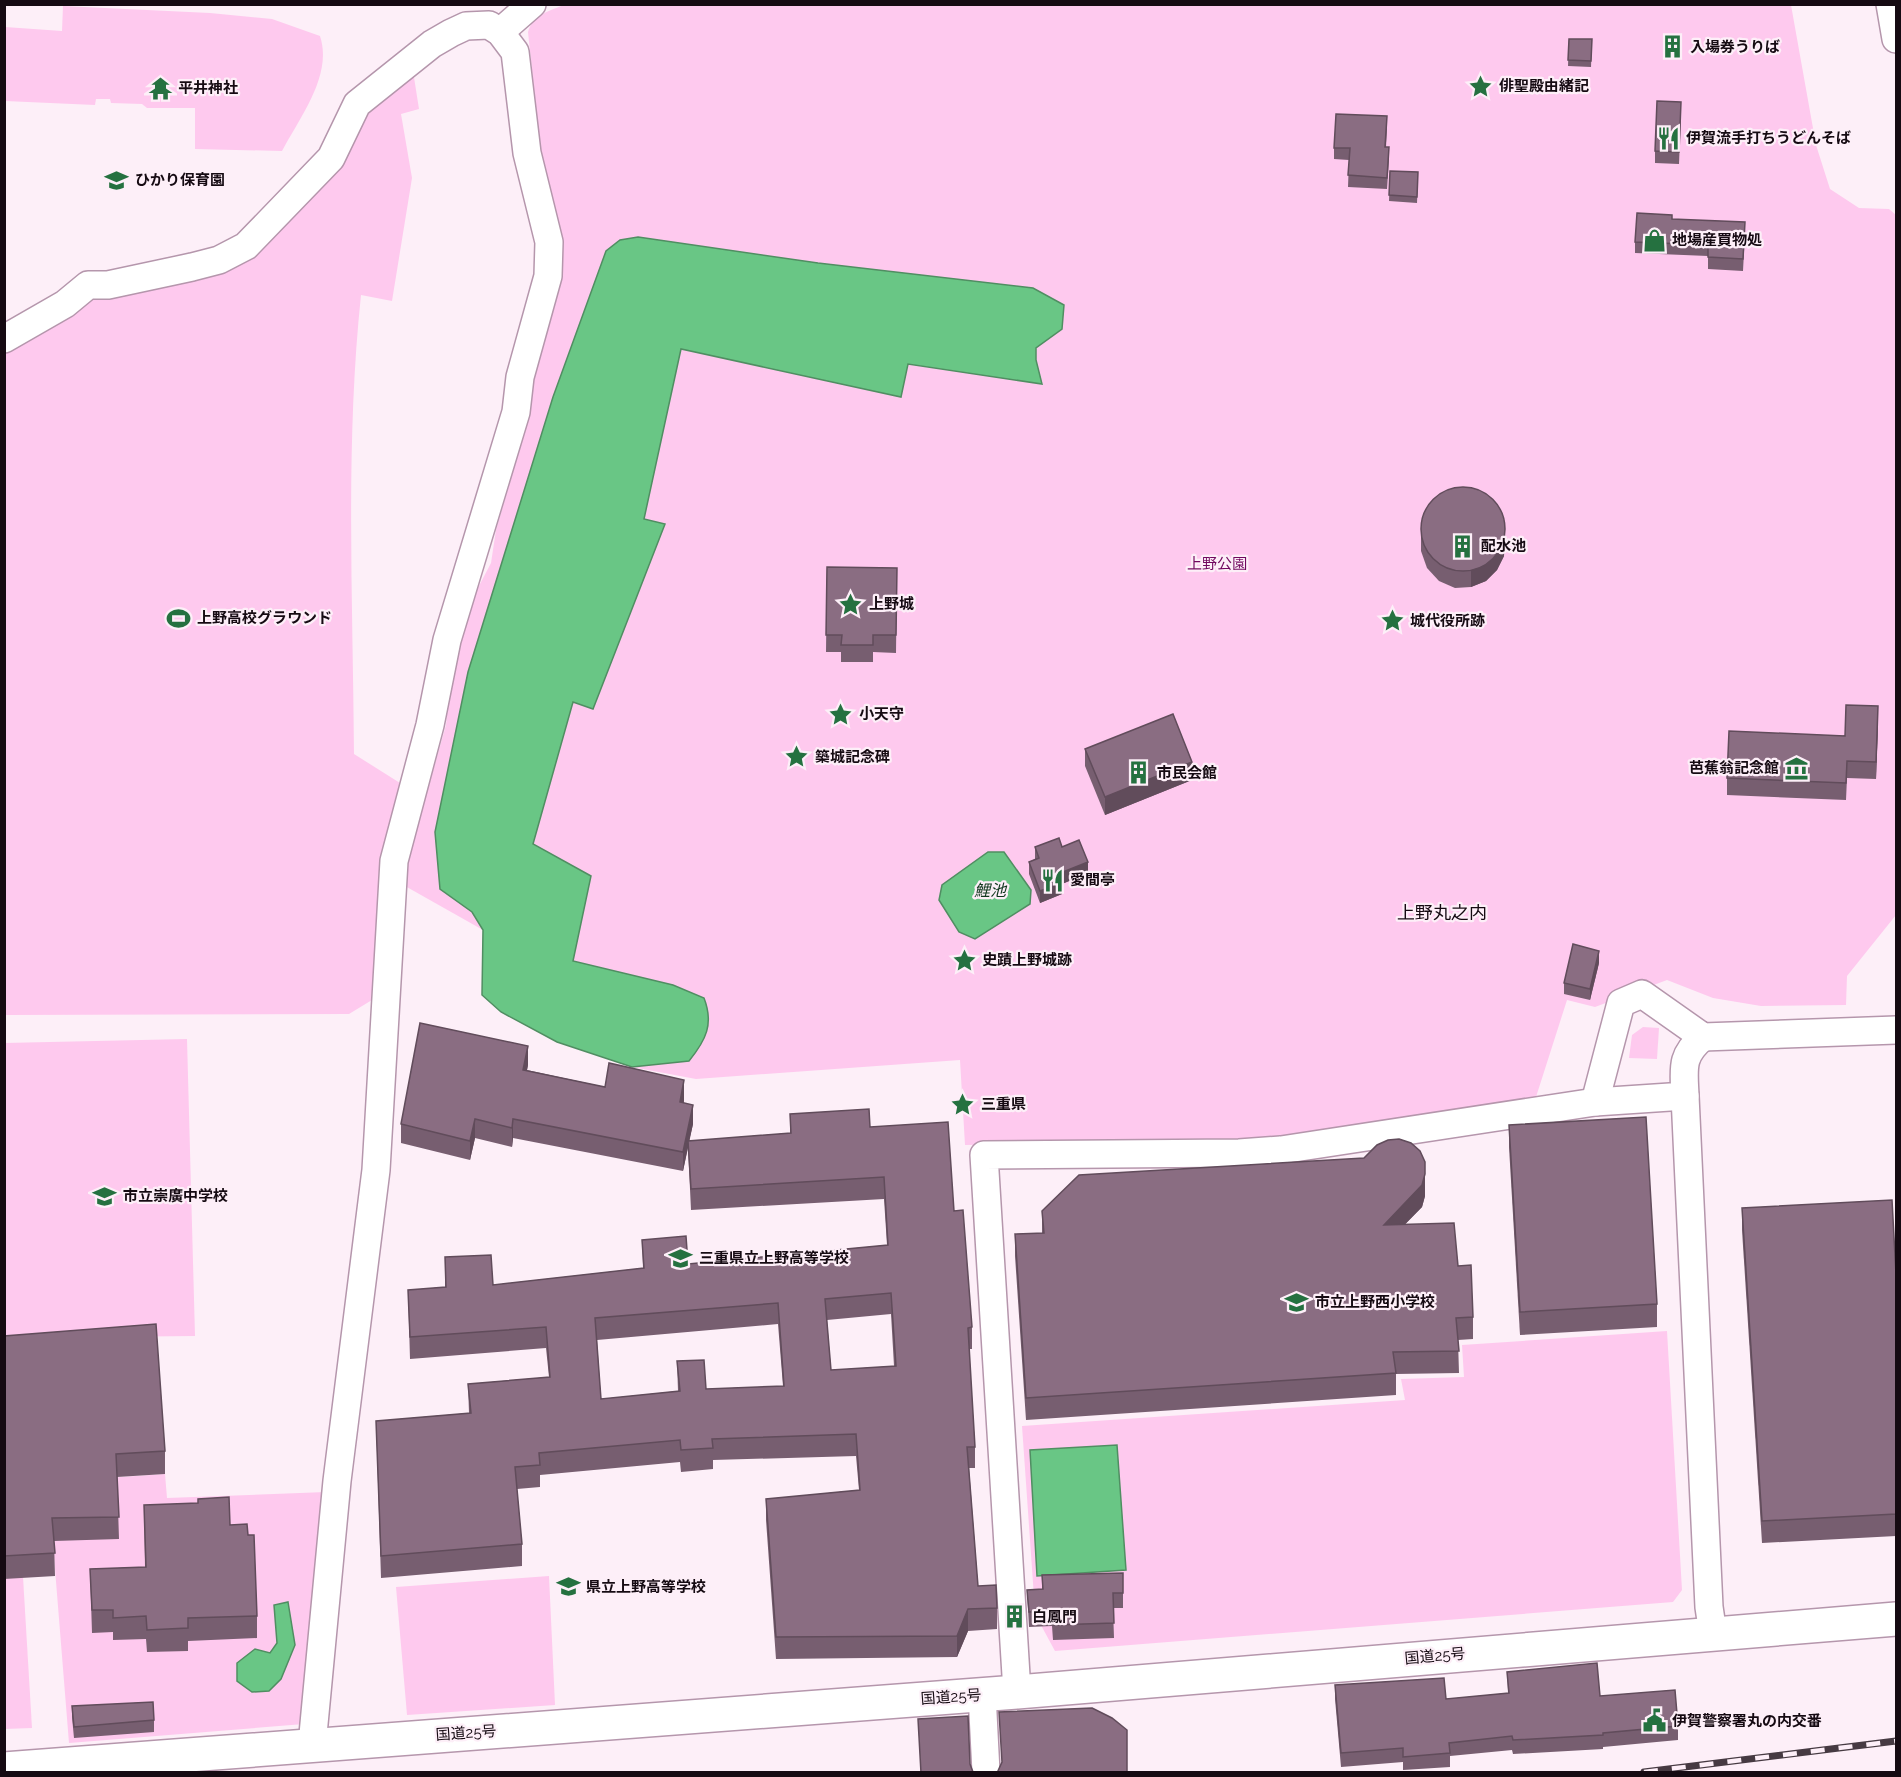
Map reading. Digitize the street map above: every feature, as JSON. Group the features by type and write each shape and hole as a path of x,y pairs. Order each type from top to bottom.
{"highway":[{"name":"国道25号","path":"4,1769 153,1765 312,1745 1017,1692 1896,1619"}],"street":[{"path":"500,32 532,4"},
{"path":"1890,4 1896,39"},
{"path":"4,339 65,304 88,285 108,285 192,267 219,260 246,246 331,158 357,104 450,33 466,26 489,25 500,32 515,52 527,153 549,242 548,276 520,377 516,412 447,640 430,725 394,861 375,1170 337,1481 312,1745"},
{"path":"1594,1102 1621,1003 1642,994 1659,1003 1703,1036 1896,1030"},
{"path":"1703,1036 1692,1046 1684,1063 1709,1607 1713,1634"},
{"path":"1017,1692 984,1155 1250,1152 1594,1102 1685,1096"},
{"path":"982,1694 986,1773"}],"green space":[{"name":"上野公園","path":"566,4 1791,5 1816,145 1830,189 1859,208 1889,209 1896,215 1896,915 1847,976 1846,1005 1761,1006 1713,998 1667,980 1595,1007 1567,1000 1536,1097 1344,1133 1238,1141 965,1145 960,1060 696,1079 632,1067 557,1042 501,1012 482,995 483,930 405,886 407,863 446,725 451,675 470,603 491,563 496,530 529,417 529,385 555,306 563,241 540,147 528,32 538,17"},
{"name":"平井神社","path":"63,6 210,13 272,19 320,36 323,51 322,66 313,95 282,151 195,149 195,108 147,108 142,104 111,103 110,99 96,99 95,105 5,101 5,27 62,31"},
{"name":"上野高校グラウンド","path":"413,71 419,109 401,114 412,178 392,301 361,295 353,409 351,524 354,754 400,783 381,860 372,1000 349,1014 5,1015 4,349 90,293 218,271 354,125"},
{"path":"1643,1027 1659,1028 1657,1059 1629,1058 1632,1035"},
{"name":"市立崇廣中学校","path":"187,1039 195,1336 5,1338 4,1043"},
{"path":"1667,1331 1682,1590 1673,1602 1055,1651 1042,1627 1034,1597 1022,1426 1405,1400 1401,1379 1464,1377 1462,1345"},
{"path":"165,1474 167,1498 326,1492 304,1724 69,1743 48,1482"},
{"path":"549,1576 555,1705 407,1715 396,1587"},
{"path":"23,1577 32,1728 5,1729 5,1578"}],"water":[{"path":"638,237 818,263 1033,288 1064,305 1062,329 1036,348 1036,360 1042,384 908,364 901,397 681,349 644,519 665,524 593,709 573,702 533,844 591,876 573,961 673,985 704,998 708,1016 707,1031 689,1061 632,1067 557,1042 501,1012 482,995 483,930 472,912 440,889 435,832 468,672 553,397 606,251 620,240"},
{"name":"鯉池","path":"988,852 1004,852 1031,890 1030,904 975,939 959,932 939,900 942,885"},
{"path":"1117,1445 1126,1570 1037,1576 1030,1450"},
{"path":"288,1602 295,1645 281,1679 269,1691 252,1692 237,1681 237,1663 255,1649 270,1653 277,1643 274,1605"}],"building":[{"path":"1569,39 1592,39 1591,61 1568,60"},
{"name":"伊賀流手打ちうどんそば","path":"1657,101 1681,102 1679,152 1655,151"},
{"path":"1336,114 1387,116 1385,147 1389,147 1387,178 1348,175 1350,148 1334,148"},
{"path":"1390,171 1418,172 1417,197 1389,195"},
{"path":"1637,213 1672,215 1672,219 1745,222 1743,259 1708,257 1708,245 1635,242"},
{"name":"配水池","path":"1463,487 1479,490 1498,506 1505,529 1502,545 1486,564 1463,571 1447,568 1428,552 1421,529 1424,513 1440,494"},
{"path":"827,567 897,568 896,635 873,635 873,645 841,645 842,635 826,635"},
{"name":"芭蕉翁記念館","path":"1846,705 1878,706 1876,762 1847,761 1846,783 1727,778 1729,731 1845,736"},
{"name":"市民会館","path":"1173,714 1192,762 1105,797 1085,749"},
{"name":"愛間亭","path":"1059,838 1062,847 1079,840 1088,862 1058,874 1062,883 1040,891 1029,862 1039,858 1035,847"},
{"path":"1573,944 1599,951 1590,989 1564,983"},
{"path":"420,1023 528,1046 523,1070 605,1087 609,1063 684,1080 680,1102 693,1105 683,1152 513,1119 512,1128 475,1119 470,1141 401,1124"},
{"path":"869,1109 870,1127 948,1122 954,1211 963,1210 972,1327 968,1328 975,1447 967,1447 978,1586 996,1585 997,1608 968,1609 957,1636 776,1637 766,1499 860,1490 856,1434 712,1439 713,1448 681,1450 680,1440 539,1453 540,1465 515,1467 522,1544 381,1556 376,1421 471,1413 468,1384 550,1377 546,1327 410,1337 408,1290 446,1287 445,1257 491,1255 493,1285 644,1268 642,1240 686,1236 688,1264 888,1245 884,1177 691,1189 688,1141 791,1133 790,1114","holes":["891,1293 896,1366 831,1370 825,1299","778,1303 784,1386 706,1389 704,1360 677,1361 680,1391 601,1399 595,1318"]},
{"path":"1646,1117 1657,1304 1520,1312 1509,1125"},
{"path":"1399,1139 1411,1143 1420,1151 1425,1162 1425,1174 1422,1185 1384,1225 1454,1223 1458,1266 1471,1265 1473,1317 1456,1318 1459,1351 1393,1352 1396,1373 1026,1398 1015,1234 1044,1233 1042,1211 1079,1175 1364,1158 1377,1145 1388,1140"},
{"path":"1892,1200 1896,1274 1896,1514 1762,1521 1742,1208"},
{"path":"156,1324 165,1451 116,1454 119,1517 52,1518 55,1553 4,1556 4,1336"},
{"path":"229,1497 230,1525 247,1524 248,1535 254,1535 257,1616 188,1618 188,1628 147,1630 146,1616 113,1618 113,1610 92,1610 90,1569 146,1567 144,1505 198,1503 198,1499"},
{"path":"1123,1573 1123,1593 1113,1593 1114,1623 1053,1625 1052,1611 1029,1612 1027,1590 1043,1589 1042,1575"},
{"path":"1597,1663 1600,1696 1675,1690 1678,1726 1603,1733 1603,1735 1513,1740 1512,1736 1449,1743 1450,1753 1403,1757 1403,1748 1341,1753 1335,1685 1444,1678 1446,1699 1509,1693 1507,1672"},
{"path":"153,1702 154,1720 74,1727 72,1706"},
{"path":"1092,1708 1112,1718 1127,1730 1127,1773 997,1773 1002,1762 999,1712"},
{"path":"968,1716 970,1764 975,1773 921,1773 918,1719"}],"railway":[{"path":"1644,1772 1896,1741"}],"place":[{"name":"入場券うりば","path":"1672,47"},
{"name":"俳聖殿由緒記","path":"1481,86"},
{"name":"平井神社","path":"160,88"},
{"name":"伊賀流手打ちうどんそば","path":"1668,138"},
{"name":"ひかり保育園","path":"117,180"},
{"name":"地場産買物処","path":"1654,240"},
{"name":"配水池","path":"1463,546"},
{"name":"上野城","path":"851,604"},
{"name":"上野高校グラウンド","path":"179,618"},
{"name":"城代役所跡","path":"1392,621"},
{"name":"小天守","path":"841,714"},
{"name":"築城記念碑","path":"797,757"},
{"name":"芭蕉翁記念館","path":"1797,768"},
{"name":"市民会館","path":"1139,773"},
{"name":"愛間亭","path":"1052,880"},
{"name":"史蹟上野城跡","path":"964,960"},
{"name":"三重県","path":"963,1104"},
{"name":"市立崇廣中学校","path":"105,1196"},
{"name":"三重県立上野高等学校","path":"681,1258"},
{"name":"市立上野西小学校","path":"1297,1302"},
{"name":"県立上野高等学校","path":"568,1587"},
{"name":"白鳳門","path":"1014,1617"},
{"name":"伊賀警察署丸の内交番","path":"1654,1721"}],"district":[{"name":"上野丸之内","path":"1442,913"}]}
